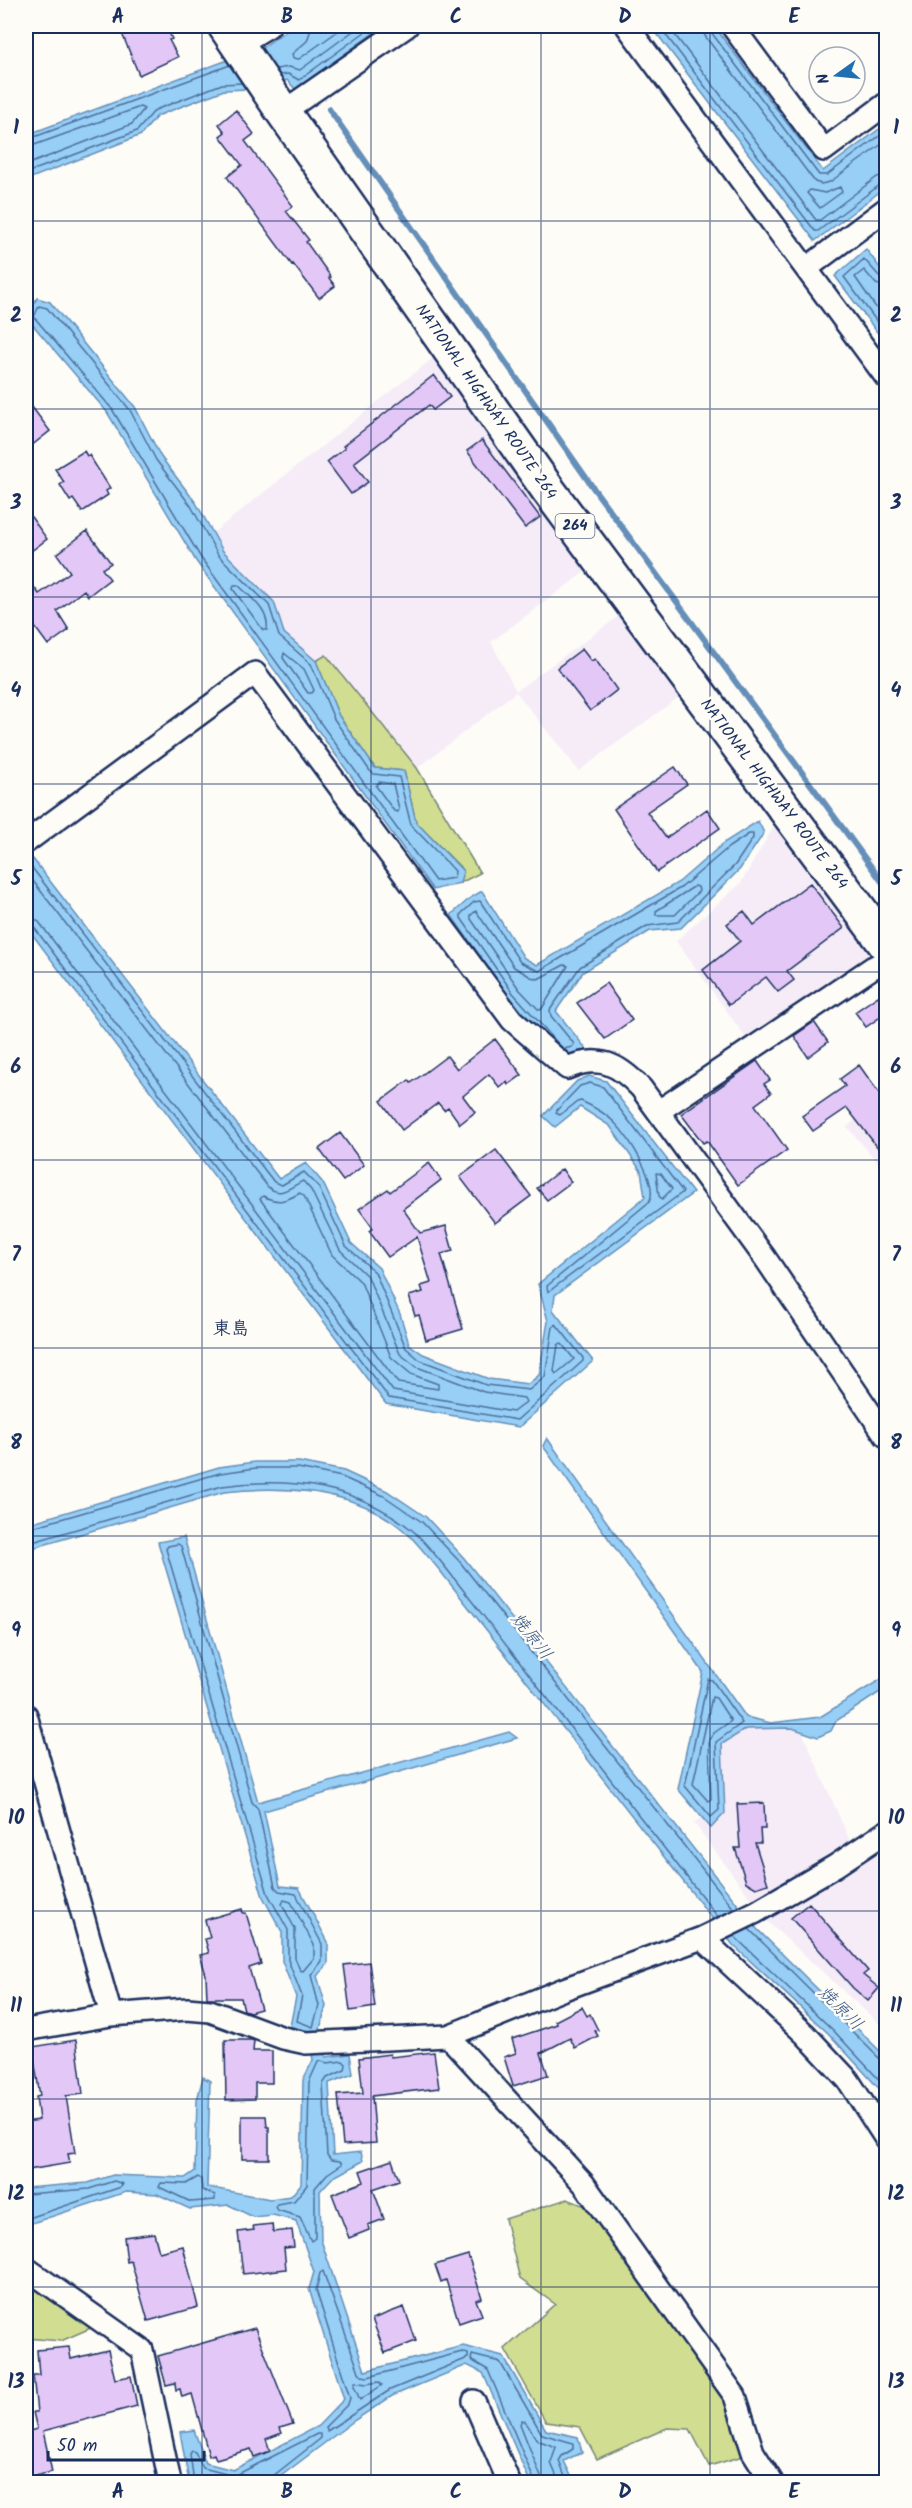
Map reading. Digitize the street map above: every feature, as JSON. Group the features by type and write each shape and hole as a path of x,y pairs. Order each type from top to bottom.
{"highway":[{"name":"NATIONAL HIGHWAY ROUTE 264","path":"232,35 278,105 549,491 886,945"}],"street":[{"path":"232,35 269,26"},
{"path":"278,105 407,26"},
{"path":"627,26 886,377"},
{"path":"732,26 824,150 886,104"},
{"path":"807,268 886,209"},
{"path":"26,842 255,673 512,1020 567,1068 590,1060 597,1060 629,1076 659,1111 765,1258 886,1436"},
{"path":"659,1111 872,968 886,961"},
{"path":"26,1715 111,2015"},
{"path":"26,2030 111,2015 187,2009 210,2011 283,2038 306,2043 329,2044 447,2036 564,1989 702,1938 756,1912 835,1866 886,1832"},
{"path":"702,1938 805,2034 848,2080 886,2139"},
{"path":"447,2036 584,2184 735,2396 753,2452 772,2482"},
{"path":"26,2268 142,2350 170,2482"},
{"path":"474,2402 509,2482"}],"shaded area":[{"path":"433,358 586,571 491,642 516,691 619,616 679,697 579,771 516,692 385,793 204,540"},
{"path":"774,826 872,956 749,1042 676,941 741,883"},
{"path":"886,1094 886,1172 847,1127"},
{"path":"799,1725 851,1843 886,1828 886,2030 770,1924 694,1823 719,1804 713,1729"}],"green space":[{"path":"326,655 417,768 480,873 460,883 463,870 416,822 404,771 375,768 339,716 316,661"},
{"path":"567,2199 593,2209 730,2400 743,2456 709,2466 690,2429 667,2428 597,2459 580,2427 546,2422 505,2349 555,2304 520,2279 505,2219"},
{"path":"26,2277 93,2327 61,2341 26,2338"}],"water":[{"path":"292,26 383,26 296,90 287,80 249,89 224,90 157,116 141,135 26,180 26,135 263,47"},
{"path":"651,26 714,26 823,171 886,124 886,187 815,241"},
{"path":"866,249 886,276 886,344 835,276"},
{"path":"37,298 50,302 135,407 161,457 196,503 223,551 274,602 284,633 316,661 339,716 375,768 404,771 416,822 463,871 460,883 433,890 196,561 107,412 26,317"},
{"path":"758,821 764,833 740,869 681,928 650,931 583,972 556,1011 587,1050 562,1057 509,997 451,915 470,898 482,891 524,958 537,965 679,882 725,842"},
{"path":"33,859 279,1179 306,1163 323,1183 351,1243 379,1268 400,1314 409,1344 423,1354 489,1379 528,1384 539,1375 548,1321 538,1284 645,1197 641,1171 610,1126 580,1107 555,1127 543,1116 577,1081 589,1076 606,1081 693,1193 555,1295 553,1310 593,1361 519,1427 386,1404 26,926 26,863"},
{"path":"547,1438 746,1717 771,1723 820,1717 886,1676 886,1688 836,1721 831,1731 818,1737 792,1728 746,1729 722,1744 725,1813 711,1828 678,1789 703,1672 543,1446"},
{"path":"255,1462 299,1462 344,1471 387,1491 426,1517 464,1558 757,1929 886,2057 886,2096 829,2034 733,1945 441,1572 411,1537 392,1521 347,1500 323,1494 273,1489 248,1490 224,1492 26,1550 26,1524 219,1467"},
{"path":"184,1537 258,1802 509,1732 517,1738 264,1811 280,1886 299,1888 328,1942 328,1964 317,1976 326,2006 320,2029 326,2057 350,2054 353,2074 329,2083 333,2155 361,2152 363,2161 332,2178 320,2191 321,2240 365,2371 463,2346 503,2356 546,2430 578,2437 582,2452 564,2461 574,2482 530,2482 483,2373 467,2365 392,2396 355,2420 273,2482 189,2482 180,2432 194,2430 206,2463 233,2470 318,2426 344,2399 309,2289 314,2272 296,2221 273,2215 253,2217 229,2205 190,2209 157,2194 126,2192 26,2225 26,2188 88,2183 113,2175 185,2178 195,2171 197,2100 203,2077 210,2081 207,2187 270,2199 291,2196 301,2184 303,2080 313,2060 308,2032 290,2026 296,1997 282,1961 282,1932 263,1897 158,1542"}],"building":[{"path":"133,26 166,26 172,39 169,40 178,57 139,75 121,31"},
{"path":"236,110 254,134 245,141 293,206 286,211 309,240 306,242 335,286 319,298 227,177 242,165 220,136 225,132 219,124"},
{"path":"434,375 450,397 433,410 429,405 354,463 368,482 351,494 327,462 345,448 343,446"},
{"path":"26,399 50,431 26,450"},
{"path":"482,440 540,517 525,528 467,451"},
{"path":"84,451 110,488 106,491 108,495 82,512 73,499 70,501 60,485 64,482 55,469"},
{"path":"26,510 47,539 26,555"},
{"path":"87,531 111,563 102,569 110,579 88,596 84,590 57,611 69,630 48,645 26,615 26,576 39,594 70,572 57,554"},
{"path":"582,649 591,661 595,659 617,690 590,711 557,668"},
{"path":"675,767 687,784 647,812 666,838 707,809 720,828 657,872 614,809"},
{"path":"810,883 844,928 787,971 794,980 778,992 766,977 729,1005 703,970 740,941 727,924 744,911 754,925"},
{"path":"606,983 632,1020 605,1039 577,1003"},
{"path":"878,996 886,1008 886,1013 866,1027 855,1012"},
{"path":"814,1022 828,1042 808,1057 794,1036"},
{"path":"495,1039 522,1075 500,1088 489,1074 463,1096 475,1112 460,1124 448,1107 444,1110 438,1103 402,1130 381,1101 409,1080 411,1083 447,1056 457,1069"},
{"path":"757,1061 770,1080 764,1084 771,1093 755,1105 787,1150 738,1185 707,1141 703,1143 681,1114"},
{"path":"859,1065 886,1103 886,1158 847,1108 813,1131 802,1116 845,1086 840,1079"},
{"path":"340,1133 364,1165 343,1181 319,1149"},
{"path":"496,1150 531,1196 495,1223 460,1177"},
{"path":"429,1163 441,1180 403,1209 420,1233 446,1226 453,1251 441,1254 463,1329 426,1340 419,1315 415,1316 409,1296 423,1292 421,1286 431,1283 417,1237 388,1257 369,1231 373,1228 359,1209 388,1189 390,1192"},
{"path":"562,1169 571,1182 547,1200 537,1188"},
{"path":"764,1803 765,1829 760,1829 761,1843 755,1843 768,1884 756,1888 746,1882 735,1848 740,1848 737,1804"},
{"path":"809,1903 868,1971 863,1975 879,1988 868,2001 853,1988 791,1918"},
{"path":"242,1909 243,1913 246,1913 261,1964 249,1968 261,2009 250,2012 244,2010 241,1998 207,1998 206,1975 200,1955 209,1953 205,1939 210,1938 205,1920"},
{"path":"369,1962 375,2007 350,2011 344,1965"},
{"path":"582,2007 587,2016 590,2014 598,2030 595,2031 598,2036 575,2048 570,2038 541,2053 548,2075 513,2086 504,2057 516,2053 512,2039 557,2024 555,2021"},
{"path":"76,2040 83,2094 66,2096 75,2153 68,2154 70,2163 28,2170 26,2122 39,2120 36,2097 40,2096 32,2047"},
{"path":"225,2040 252,2040 254,2041 253,2051 272,2051 272,2083 255,2083 255,2099 226,2100"},
{"path":"434,2052 439,2088 372,2096 376,2143 343,2145 338,2095 363,2093 359,2058"},
{"path":"242,2116 266,2116 267,2127 269,2127 269,2159 242,2159"},
{"path":"392,2160 399,2180 373,2189 384,2219 368,2225 369,2230 349,2238 332,2194 364,2182 360,2171"},
{"path":"272,2224 273,2232 292,2230 294,2247 284,2248 286,2269 243,2274 238,2232 254,2230 253,2226"},
{"path":"154,2233 159,2252 183,2246 198,2307 148,2321 131,2261 127,2262 124,2237"},
{"path":"468,2255 482,2298 476,2300 482,2315 459,2323 446,2280 441,2282 435,2265"},
{"path":"404,2307 416,2341 385,2353 372,2319"},
{"path":"255,2328 293,2424 280,2428 282,2433 266,2439 270,2451 254,2457 251,2449 216,2459 214,2454 209,2456 192,2394 182,2397 180,2389 176,2390 175,2383 166,2385 158,2356"},
{"path":"69,2347 71,2359 108,2350 115,2379 131,2376 137,2406 43,2431 52,2472 26,2478 26,2432 37,2429 33,2412 37,2412 33,2375 39,2375 37,2350"}],"waterway":[{"path":"329,109 594,489 886,887"}],"district":[{"name":"東島","path":"231,1329"}],"water label":[{"name":"焼原川","path":"531,1637"},
{"name":"焼原川","path":"840,2009"}]}
